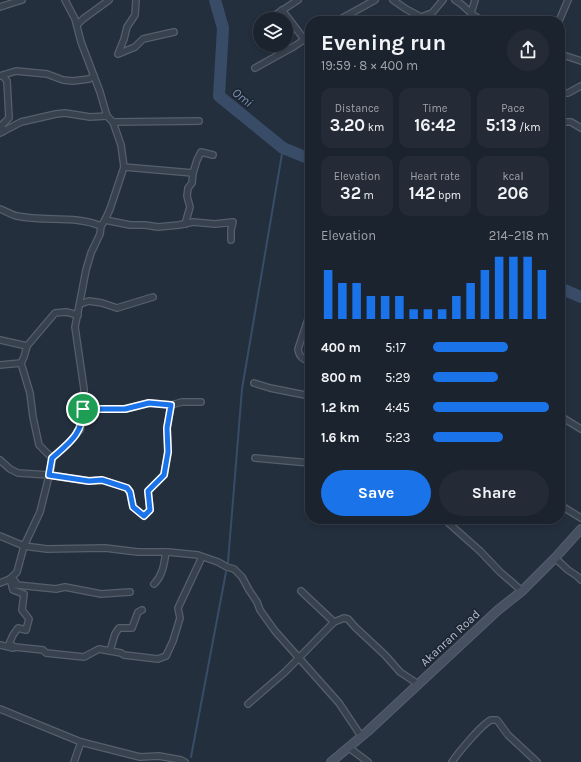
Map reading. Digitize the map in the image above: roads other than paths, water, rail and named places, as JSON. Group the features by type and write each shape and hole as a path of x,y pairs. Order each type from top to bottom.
{"main road":[{"name":"Akanran Road","path":"331,762 522,590 555,558 581,529"}],"street":[{"path":"0,7 22,0"},
{"path":"0,583 10,579 17,572 24,546 40,512 52,458 68,444 80,430 83,418 84,389 75,327 86,270 91,253 100,234 101,226 106,220 124,167 121,145 113,122 107,116 70,6 65,0"},
{"path":"77,26 83,19 109,0"},
{"path":"136,0 135,15 127,27 118,54 135,47 143,39 174,32"},
{"path":"279,12 298,0"},
{"path":"346,16 375,0"},
{"path":"393,0 406,10 419,16"},
{"path":"424,16 432,13 443,0"},
{"path":"456,0 474,16"},
{"path":"471,14 470,11 475,0"},
{"path":"561,16 568,0"},
{"path":"255,68 293,47 304,39 282,10"},
{"path":"565,56 581,61"},
{"path":"2,76 16,71 47,74 63,80 73,81 88,79 94,76"},
{"path":"1,133 2,125 9,118 10,111 7,80 2,76"},
{"path":"565,92 568,93 581,86"},
{"path":"1,133 21,122 56,114 65,113 90,117 107,116"},
{"path":"113,122 199,121"},
{"path":"565,122 571,122 581,128"},
{"path":"185,224 190,207 186,196 188,188 192,183 197,160 201,152 213,155"},
{"path":"124,167 193,173"},
{"path":"0,209 16,216 39,219 74,219 82,222 94,222 101,226"},
{"path":"106,220 158,227 193,222 215,224 233,222 231,240"},
{"path":"80,304 89,301 102,303 117,308 153,296"},
{"path":"52,458 39,445 32,417 30,393 21,363 27,346 55,313 66,312 78,315"},
{"path":"305,328 298,349 298,354 305,360"},
{"path":"0,340 27,346"},
{"path":"0,364 21,363"},
{"path":"254,383 277,390 305,395"},
{"path":"83,409 125,409 149,403 171,405 182,402 201,402"},
{"path":"0,460 10,469 18,473 49,475 89,481 102,480 127,488 130,492 133,507 144,516 150,510 148,491 164,475 168,452 167,428 171,405"},
{"path":"565,419 581,429"},
{"path":"255,458 305,463"},
{"path":"565,508 581,518"},
{"path":"450,524 480,551 500,572 522,590"},
{"path":"0,536 24,546 47,549 105,548 138,552 166,552 202,556 234,570 242,577 274,631 339,703 361,736"},
{"path":"154,584 159,579 164,567 166,552"},
{"path":"0,645 43,650 46,653 84,657 99,649 147,659 158,659 166,656 173,641 180,618 178,608 202,556"},
{"path":"555,558 581,580"},
{"path":"10,579 14,580 17,585 56,589 65,587 101,594 130,592"},
{"path":"10,579 13,590 24,594 22,610 29,619 26,630 18,628 13,635 9,644 15,647"},
{"path":"301,591 334,622"},
{"path":"110,651 115,634 119,628 132,628 138,612 142,610"},
{"path":"248,704 268,688 299,659 334,622 344,618 348,619 354,627 385,655 400,672 418,684"},
{"path":"0,709 81,742 140,757 159,756 185,762"},
{"path":"452,762 462,748 486,723 491,720 497,720 508,735 537,762"},
{"path":"74,762 81,742"},
{"path":"348,747 368,762"}],"waterway":[{"name":"Omi","path":"215,0 223,28 219,96 283,148 305,157"},
{"path":"228,562 242,389 283,148"},
{"name":"Omi","path":"565,290 581,297"},
{"path":"191,757 226,572"}]}
